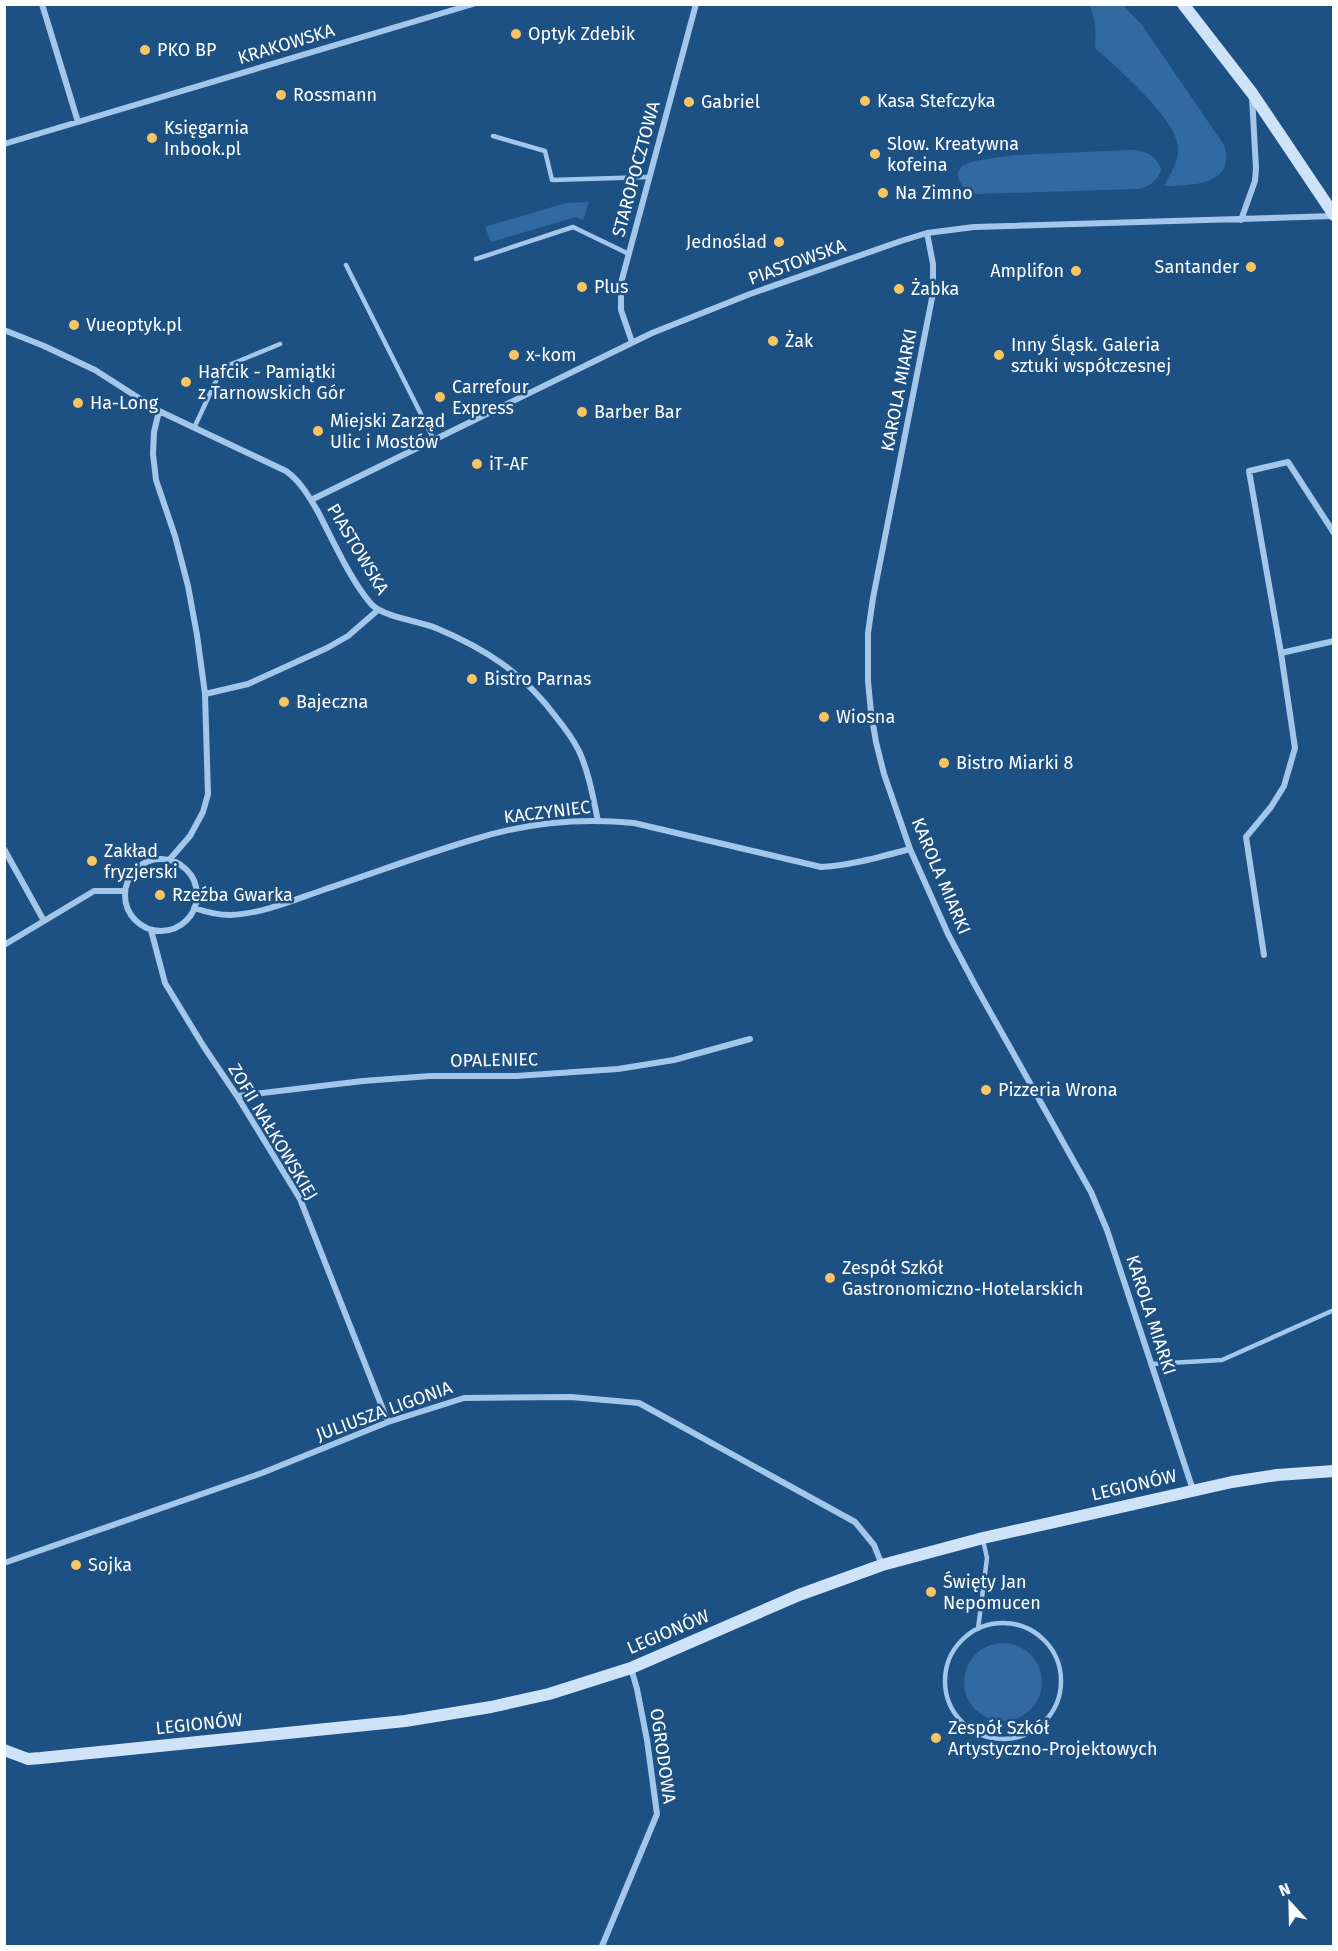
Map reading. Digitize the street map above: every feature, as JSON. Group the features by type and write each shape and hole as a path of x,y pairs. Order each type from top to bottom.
{"street":[{"path":"42,4 78,122"},
{"name":"KRAKOWSKA","path":"4,144 473,4"},
{"name":"STAROPOCZTOWA","path":"632,342 624,322 620,298 621,283 696,4"},
{"path":"1183,4 1252,93 1334,216"},
{"path":"1241,220 1255,181 1252,93"},
{"name":"PIASTOWSKA","path":"311,500 632,342 750,294 927,233 974,226 1334,216"},
{"name":"KAROLA MIARKI","path":"927,233 933,264 933,293 868,633 868,681 876,742 884,774 910,849 948,934 1091,1192 1107,1230 1193,1490"},
{"name":"PIASTOWSKA","path":"4,330 94,370 159,411 295,477 311,500 356,582 378,610 422,623 458,638 496,658 531,687 578,749 592,792 598,821"},
{"path":"159,411 154,432 156,480 175,536 188,586 205,694 208,794 206,805 190,836 170,859"},
{"path":"1264,955 1246,837 1271,807 1284,786 1295,748 1249,471 1288,462 1334,533"},
{"path":"205,694 248,684 327,648 348,636 378,610"},
{"path":"1281,653 1334,641"},
{"name":"KACZYNIEC","path":"194,908 229,915 252,912 492,834 548,825 598,821 634,823 821,867 852,864 910,849"},
{"path":"4,849 44,921"},
{"path":"161,858 170,859 187,870 193,878 197,888 197,898 189,918 172,929 151,930 134,920 125,901 124,891 130,874 144,862 161,858"},
{"path":"4,945 94,891 124,891"},
{"name":"ZOFII NAŁKOWSKIEJ","path":"151,930 165,983 300,1199 388,1422"},
{"name":"OPALENIEC","path":"237,1096 363,1081 430,1076 516,1076 618,1069 674,1060 750,1039"},
{"name":"JULIUSZA LIGONIA","path":"4,1563 262,1473 388,1422 464,1398 571,1397 639,1403 855,1522 874,1545 882,1565"},
{"name":"LEGIONÓW","path":"4,1750 28,1759 41,1758 405,1721 491,1707 549,1694 631,1668 799,1595 882,1565 983,1538 1193,1490 1277,1475 1334,1472"},
{"name":"OGRODOWA","path":"602,1947 657,1815 647,1740 631,1668"}],"lane":[{"path":"493,136 544,151 552,180 649,177"},
{"path":"476,259 573,227 629,254"},
{"path":"346,266 434,440"},
{"path":"194,428 222,368 280,344"},
{"path":"1151,1364 1222,1360 1334,1310"},
{"path":"978,1629 987,1558 983,1538"},
{"path":"997,1624 1017,1625 1034,1632 1049,1645 1058,1663 1061,1682 1057,1702 1047,1719 1033,1731 1016,1738 997,1740 979,1735 963,1724 951,1709 945,1691 945,1673 951,1654 962,1639 978,1629 997,1624"}],"shaded area":[{"path":"1089,5 1123,5 1142,25 1224,145 1226,158 1224,168 1218,176 1198,184 1164,186 1177,158 1178,147 1175,135 1157,108 1095,48 1095,26"},
{"path":"1130,150 1149,154 1161,169 1155,180 1146,187 977,194 964,187 957,174 962,166 974,161 1014,155"},
{"path":"589,202 583,220 576,217 491,242 485,227 566,203"},
{"path":"1003,1643 1018,1646 1035,1660 1042,1682 1039,1697 1025,1714 1003,1721 988,1718 971,1704 964,1682 967,1667 981,1650"}],"place":[{"name":"Optyk Zdebik","path":"516,34"},
{"name":"PKO BP","path":"145,50"},
{"name":"Rossmann","path":"281,95"},
{"name":"Kasa Stefczyka","path":"865,101"},
{"name":"Gabriel","path":"689,102"},
{"name":"Księgarnia Inbook.pl","path":"152,138"},
{"name":"Slow. Kreatywna kofeina","path":"875,154"},
{"name":"Na Zimno","path":"883,193"},
{"name":"Jednoślad","path":"779,242"},
{"name":"Santander","path":"1251,267"},
{"name":"Amplifon","path":"1076,271"},
{"name":"Plus","path":"582,287"},
{"name":"Żabka","path":"899,289"},
{"name":"Vueoptyk.pl","path":"74,325"},
{"name":"Żak","path":"773,341"},
{"name":"x-kom","path":"514,355"},
{"name":"Inny Śląsk. Galeria sztuki współczesnej","path":"999,355"},
{"name":"Hafcik - Pamiątki z Tarnowskich Gór","path":"186,382"},
{"name":"Carrefour Express","path":"440,397"},
{"name":"Ha-Long","path":"78,403"},
{"name":"Barber Bar","path":"582,412"},
{"name":"Miejski Zarząd Ulic i Mostów","path":"318,431"},
{"name":"iT-AF","path":"477,464"},
{"name":"Bistro Parnas","path":"472,679"},
{"name":"Bajeczna","path":"284,702"},
{"name":"Wiosna","path":"824,717"},
{"name":"Bistro Miarki 8","path":"944,763"},
{"name":"Zakład fryzjerski","path":"92,861"},
{"name":"Rzeźba Gwarka","path":"160,895"},
{"name":"Pizzeria Wrona","path":"986,1090"},
{"name":"Zespół Szkół Gastronomiczno-Hotelarskich","path":"830,1278"},
{"name":"Sojka","path":"76,1565"},
{"name":"Święty Jan Nepomucen","path":"931,1592"},
{"name":"Zespół Szkół Artystyczno-Projektowych","path":"936,1738"}]}
